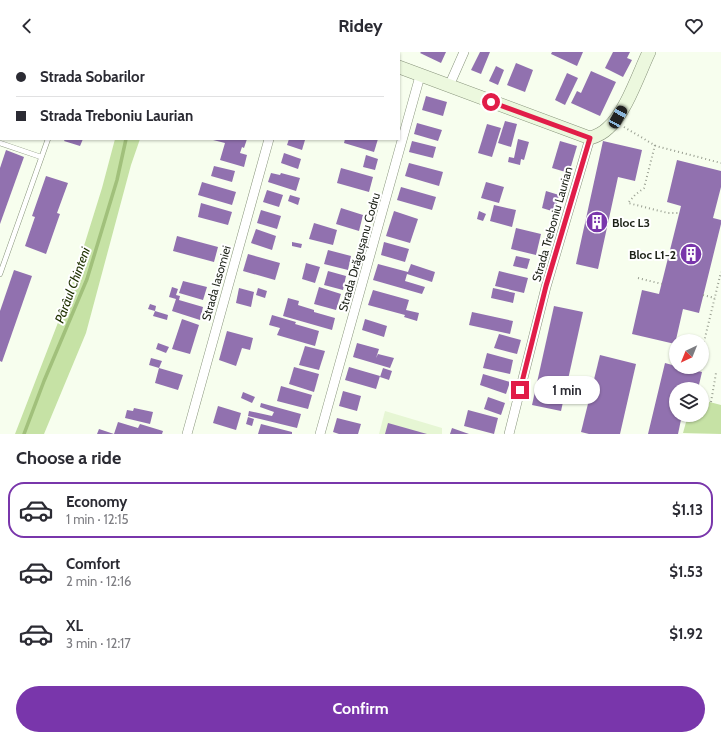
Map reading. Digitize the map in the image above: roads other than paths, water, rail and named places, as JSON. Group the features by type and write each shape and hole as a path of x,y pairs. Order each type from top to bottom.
{"street":[{"path":"449,86 464,52"},
{"path":"400,67 590,138 609,128 614,122 624,106 649,52"},
{"name":"Strada Drăgușanu Codru","path":"320,434 420,76"},
{"name":"Strada Treboniu Laurian","path":"509,434 546,286 590,138"},
{"name":"Strada Iasomiei","path":"187,434 269,140"}],"lane":[{"path":"0,274 48,140"},
{"path":"0,142 41,157"},
{"path":"0,257 5,259"}],"waterway":[{"name":"Pârâul Chinteni","path":"24,434 44,381 87,279 117,180 126,140"}],"place":[{"name":"Bloc L3","path":"597,222"},
{"name":"Bloc L1-2","path":"691,254"}]}
